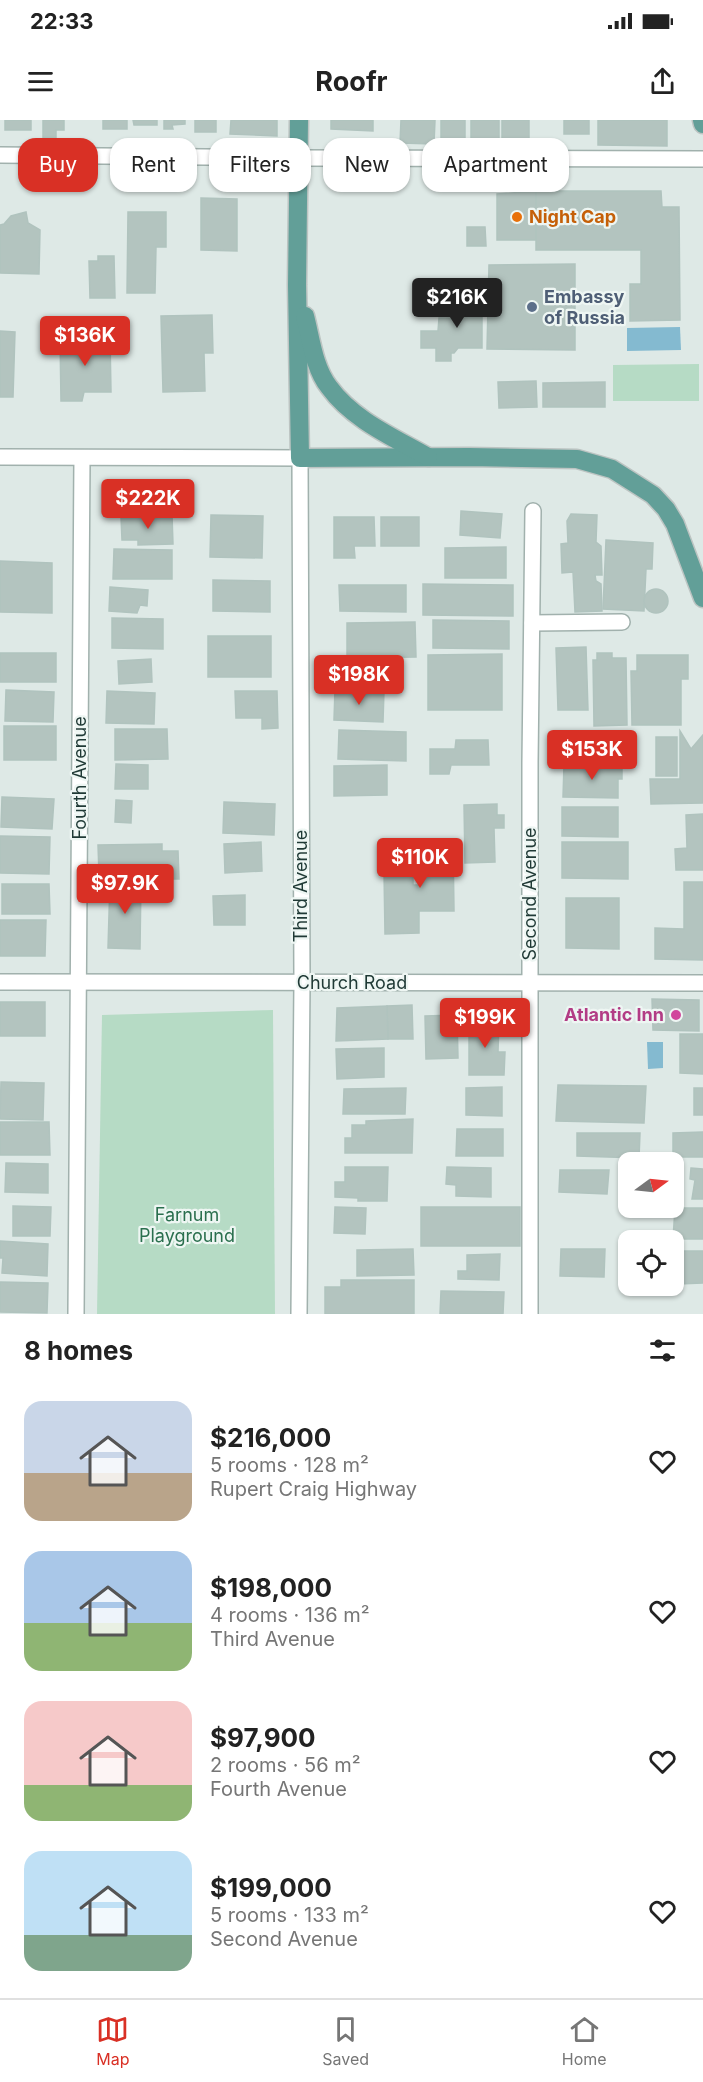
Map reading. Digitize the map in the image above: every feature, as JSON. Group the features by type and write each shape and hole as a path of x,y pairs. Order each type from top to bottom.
{"main road":[{"path":"298,120 298,138"},
{"path":"298,192 300,458 577,459 612,469 653,495 666,509 675,524 703,598"},
{"path":"297,285 316,360 328,387 364,422 430,458"}],"street":[{"path":"0,155 209,157"},
{"path":"311,158 703,159"},
{"path":"0,458 300,458"},
{"name":"Fourth Avenue","path":"76,1314 82,458"},
{"name":"Third Avenue","path":"299,1314 302,983 300,458"},
{"name":"Second Avenue","path":"530,1314 533,511"},
{"path":"532,622 622,622"},
{"name":"Church Road","path":"0,981 530,984 703,982"}],"green space":[{"path":"699,364 699,401 613,401 613,365"},
{"name":"Farnum Playground","path":"273,1010 275,1314 97,1314 102,1015"}],"water":[{"path":"680,327 681,350 627,351 627,328"},
{"path":"647,1042 663,1042 663,1068 648,1069"}],"building":[{"path":"5,120 31,120 31,130 5,130"},
{"path":"43,120 64,120 64,130 56,130 56,138 43,138"},
{"path":"103,120 127,120 127,129 103,129"},
{"path":"133,120 157,120 157,125 134,125"},
{"path":"164,120 185,120 185,124 172,125 173,129 164,129"},
{"path":"195,120 216,120 216,132 195,132"},
{"path":"231,120 277,120 277,136 230,134"},
{"path":"331,120 373,120 373,131 331,129"},
{"path":"401,120 435,120 434,138 422,138 422,144 410,143 410,138 400,138"},
{"path":"441,120 465,120 465,138 441,138"},
{"path":"471,120 499,120 499,138 471,138"},
{"path":"502,120 529,120 529,138 502,138"},
{"path":"564,120 589,120 589,134 564,134"},
{"path":"598,120 667,120 667,146 598,145"},
{"path":"661,191 662,207 679,207 680,320 630,321 630,284 641,284 641,250 536,250 536,192"},
{"name":"Night Cap","path":"536,192 537,240 497,240 497,194"},
{"path":"201,198 237,199 237,251 201,250"},
{"path":"26,212 28,223 40,230 39,274 0,273 0,225 11,216"},
{"path":"128,212 166,212 166,247 156,247 155,293 127,293"},
{"path":"467,227 485,227 486,246 467,246"},
{"path":"98,256 114,256 115,298 90,298 89,261 98,261"},
{"name":"Embassy of Russia","path":"575,264 575,350 487,349 489,265"},
{"path":"456,295 482,295 482,348 458,348 451,353 451,361 436,361 436,348 421,348 421,331 438,331 439,318 455,318"},
{"path":"212,315 213,353 204,353 205,391 163,392 161,316"},
{"path":"0,331 15,332 13,397 0,397"},
{"path":"60,337 110,337 111,392 84,392 82,401 61,401"},
{"path":"536,381 537,407 499,408 498,382"},
{"path":"605,382 605,407 543,407 543,383"},
{"path":"461,511 502,514 500,538 460,535"},
{"path":"571,514 597,515 596,542 601,546 602,575 595,575 596,581 601,584 602,611 575,612 573,572 562,573 561,544 568,543 567,521"},
{"path":"172,515 173,544 138,545 138,540 122,540 121,517"},
{"path":"211,515 263,516 262,558 210,557"},
{"path":"334,517 374,517 375,546 354,546 355,558 334,558"},
{"path":"381,517 419,517 419,546 381,546"},
{"path":"606,540 653,543 652,569 646,569 644,611 603,609"},
{"path":"506,547 506,578 445,578 445,548"},
{"path":"114,549 172,550 172,579 113,579"},
{"path":"0,561 52,563 52,613 0,612"},
{"path":"213,580 270,581 270,612 213,611"},
{"path":"423,584 513,585 513,616 423,615"},
{"path":"339,585 406,585 406,612 340,611"},
{"path":"110,587 148,590 147,606 140,605 137,613 109,611"},
{"path":"656,589 665,592 668,601 665,610 656,613 647,610 644,601 647,592"},
{"path":"112,618 163,619 163,649 112,648"},
{"path":"433,620 509,621 509,649 433,648"},
{"path":"415,622 416,657 347,658 347,623"},
{"path":"208,636 271,636 271,677 208,677"},
{"path":"586,647 588,710 558,710 556,648"},
{"path":"0,653 56,653 56,682 0,682"},
{"path":"597,653 612,653 612,658 626,658 627,725 594,726 593,660 597,660"},
{"path":"502,654 502,710 428,710 428,655"},
{"path":"637,655 688,655 688,679 681,679 681,725 632,725 631,671 637,671"},
{"path":"151,659 152,682 119,684 118,661"},
{"path":"335,689 384,691 383,722 334,720"},
{"path":"6,690 54,692 53,722 5,721"},
{"path":"107,691 155,693 154,724 106,723"},
{"path":"235,691 277,691 278,728 262,729 262,718 236,718"},
{"path":"4,726 56,726 56,760 4,760"},
{"path":"115,729 167,729 168,759 115,760"},
{"path":"339,730 406,732 406,761 338,759"},
{"path":"565,731 613,731 613,764 565,763"},
{"path":"680,731 691,749 703,735 703,803 651,804 650,779 680,779"},
{"path":"656,737 677,737 677,776 656,776"},
{"path":"456,740 488,740 489,765 451,765 449,774 430,774 430,749 455,749"},
{"path":"116,764 148,765 148,789 115,789"},
{"path":"387,765 387,795 334,796 334,766"},
{"path":"564,765 622,766 622,779 618,779 618,798 563,797"},
{"path":"2,797 54,799 52,829 1,827"},
{"path":"116,800 132,801 131,823 115,822"},
{"path":"224,802 275,804 274,835 223,833"},
{"path":"497,804 497,815 504,815 504,828 494,828 495,862 465,863 464,805"},
{"path":"562,807 618,807 618,837 562,836"},
{"path":"703,814 703,870 676,870 675,849 687,848 686,815"},
{"path":"0,836 50,837 49,874 0,873"},
{"path":"421,841 453,841 454,911 419,911 419,933 385,934 384,872 413,871 413,885 422,885"},
{"path":"261,842 262,871 225,873 224,844"},
{"path":"562,842 628,842 628,879 562,878"},
{"path":"162,844 162,851 178,851 179,879 161,879 161,873 99,874 98,845"},
{"path":"110,881 141,882 140,949 108,948"},
{"path":"684,882 703,882 703,960 655,959 655,928 684,929"},
{"path":"2,884 49,884 50,914 2,914"},
{"path":"245,895 245,925 214,925 213,896"},
{"path":"566,898 619,898 619,949 566,948"},
{"path":"0,920 46,920 45,956 0,956"},
{"name":"Atlantic Inn","path":"652,999 699,1000 699,1031 653,1030"},
{"path":"0,1002 45,1002 45,1036 0,1036"},
{"path":"412,1005 413,1039 388,1039 387,1006"},
{"path":"387,1006 388,1039 336,1041 337,1008"},
{"path":"457,1015 458,1058 426,1059 425,1016"},
{"path":"469,1021 499,1021 498,1052 505,1052 504,1075 469,1075"},
{"path":"680,1034 703,1034 703,1074 680,1073"},
{"path":"384,1048 384,1077 337,1079 336,1049"},
{"path":"1,1082 44,1083 43,1120 0,1119"},
{"path":"558,1085 646,1086 644,1123 556,1121"},
{"path":"502,1087 502,1116 466,1115 466,1088"},
{"path":"406,1088 405,1114 343,1114 344,1089"},
{"path":"694,1088 703,1088 703,1115 694,1115"},
{"path":"413,1119 412,1153 345,1153 345,1138 352,1138 352,1125 366,1125 366,1121"},
{"path":"0,1122 49,1122 50,1155 0,1155"},
{"path":"457,1129 503,1129 503,1156 456,1156"},
{"path":"703,1132 703,1157 684,1157 684,1152 673,1152 673,1133"},
{"path":"577,1133 640,1133 639,1152 618,1152 618,1157 577,1156"},
{"path":"6,1163 48,1164 48,1193 5,1192"},
{"path":"345,1167 388,1167 387,1201 358,1201 358,1198 335,1197 335,1182 345,1182"},
{"path":"447,1167 491,1168 491,1197 456,1196 456,1185 446,1184"},
{"path":"691,1168 703,1169 703,1199 692,1199 695,1180 690,1179"},
{"path":"560,1170 609,1170 607,1194 559,1192"},
{"path":"13,1206 51,1207 50,1236 13,1236"},
{"path":"335,1207 366,1208 365,1234 334,1233"},
{"path":"421,1207 520,1207 520,1246 421,1246"},
{"path":"684,1208 703,1208 703,1239 684,1239 684,1230 674,1230 674,1218 684,1218"},
{"path":"0,1241 48,1244 47,1276 2,1273 3,1258 0,1258"},
{"path":"413,1249 414,1275 357,1276 357,1250"},
{"path":"561,1249 605,1249 604,1277 560,1276"},
{"path":"684,1251 703,1251 703,1283 684,1284"},
{"path":"500,1254 499,1280 458,1279 458,1271 467,1271 467,1255"},
{"path":"341,1280 414,1280 414,1314 325,1314 325,1287 341,1287"},
{"path":"0,1282 48,1283 47,1313 0,1312"},
{"path":"441,1291 504,1292 503,1314 440,1314"}],"place":[{"name":"Night Cap","path":"517,217"},
{"name":"Embassy of Russia","path":"532,307"},
{"name":"Atlantic Inn","path":"676,1015"}]}
